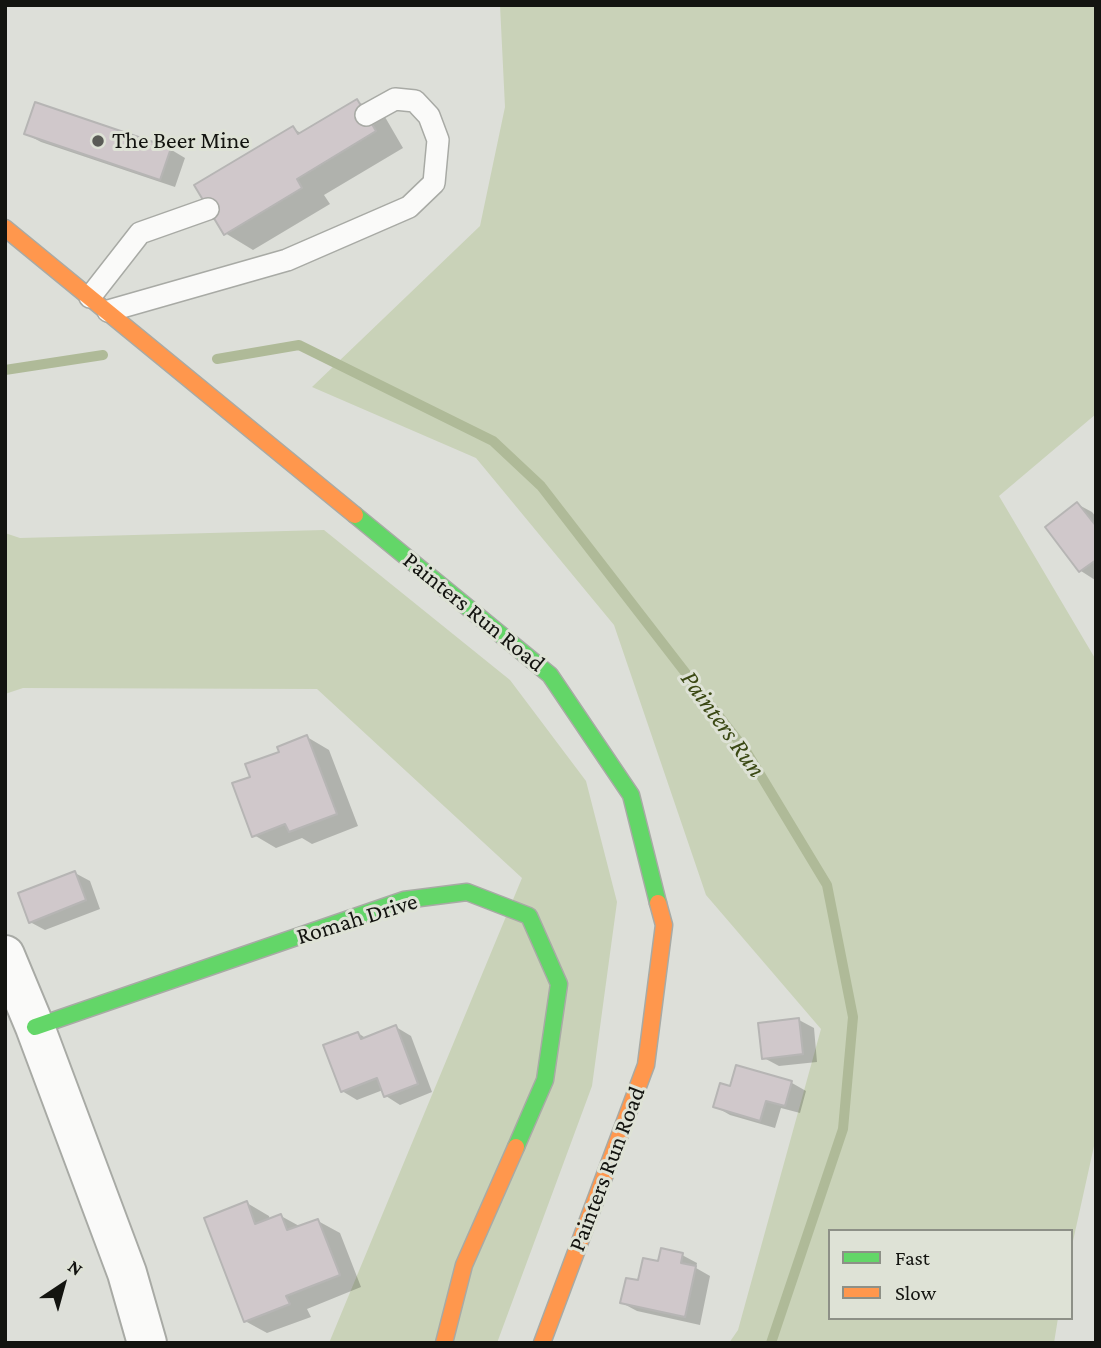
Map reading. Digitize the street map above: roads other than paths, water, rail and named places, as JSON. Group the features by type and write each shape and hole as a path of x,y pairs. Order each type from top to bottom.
{"street":[{"name":"Painters Run Road","path":"5,228 550,675 631,795 664,925 646,1065 542,1343"},
{"name":"Romah Drive","path":"35,1027 404,900 467,891 529,916 559,984 545,1080 464,1265 444,1343"},
{"path":"5,955 35,1027 127,1272 148,1343"}],"lane":[{"path":"108,311 287,260 410,207 434,183 438,140 429,116 415,101 395,99 366,115"},
{"path":"90,297 140,233 208,209"}],"waterway":[{"name":"Painters Run","path":"217,359 299,345 493,441 541,486 746,751 827,885 853,1017 843,1129 771,1343"},
{"name":"Painters Run","path":"5,370 103,355"}],"place":[{"name":"The Beer Mine","path":"98,141"}]}
